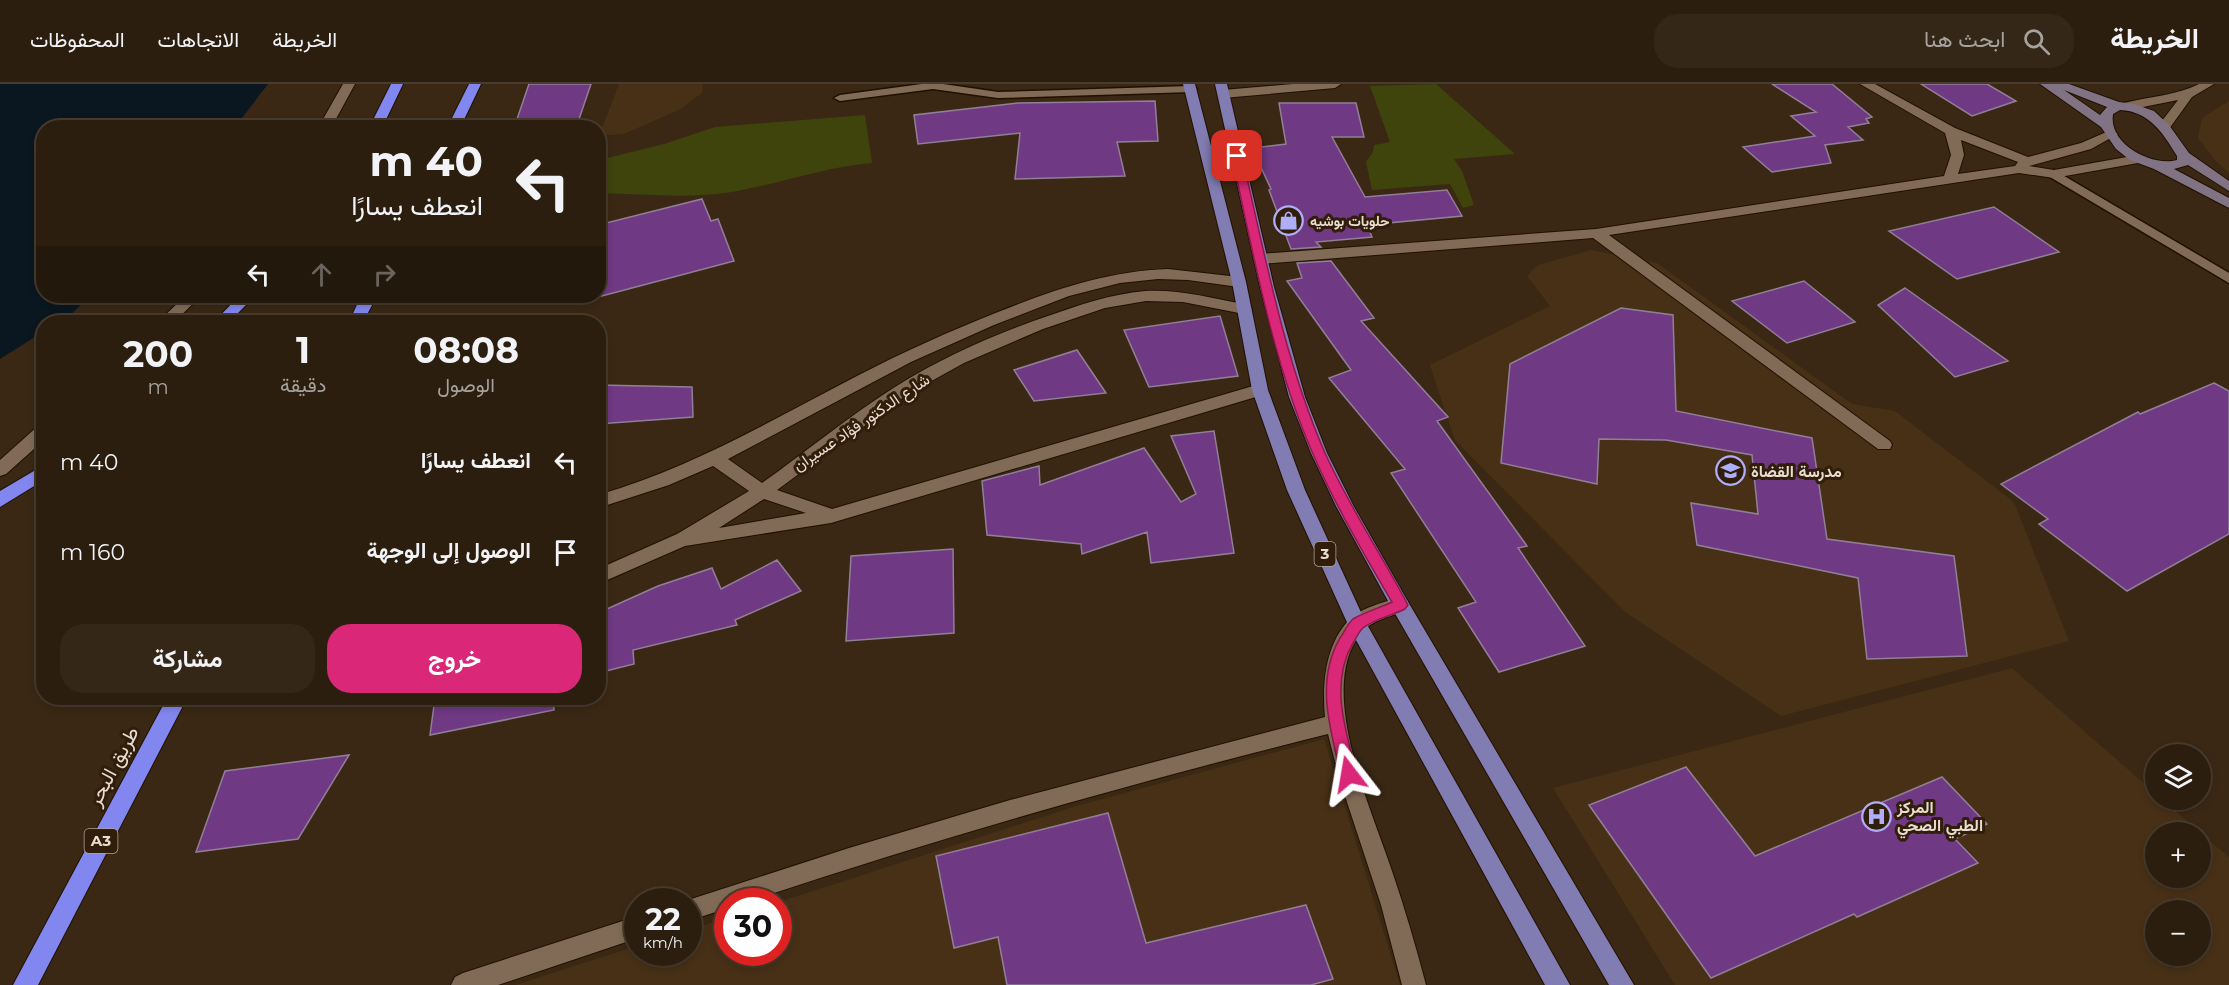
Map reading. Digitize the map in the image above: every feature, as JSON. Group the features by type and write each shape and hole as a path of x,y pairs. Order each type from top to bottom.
{"highway":[{"path":"379,120 397,84"},
{"path":"457,120 475,84"},
{"path":"228,315 240,303"},
{"path":"0,500 36,476"},
{"name":"طريق البحر","path":"25,985 173,705"}],"main road":[{"name":"3","path":"1190,87 1239,282 1260,390 1296,490 1357,624 1558,985"},
{"path":"1222,89 1260,259 1297,397 1319,453 1345,506 1400,605 1622,985"}],"street":[{"path":"329,120 349,84"},
{"path":"1222,89 1335,84"},
{"path":"1866,84 1950,131 2023,165 2054,174 2138,159"},
{"path":"2046,84 2108,129 2124,151 2158,166 2229,204"},
{"path":"2058,84 2150,113 2164,126 2184,156 2229,187"},
{"path":"2108,129 2104,112 2164,97 2187,95 2208,84"},
{"path":"2164,126 2170,112 2184,101 2187,95"},
{"path":"1260,259 1596,233 1949,179 2023,165 2086,146 2108,129"},
{"path":"1949,179 1956,164 1958,148 1950,131"},
{"path":"2158,166 2177,165 2183,162 2184,156"},
{"path":"1596,233 1884,445"},
{"path":"606,498 670,477 714,458 932,345 1040,301 1086,286 1157,274 1179,274 1239,282"},
{"name":"شارع الدكتور فؤاد عسيران","path":"606,573 676,542 763,492 816,450 903,390 947,364 1039,324 1126,298 1149,296 1173,297 1244,309"},
{"path":"173,315 185,303"},
{"path":"676,542 831,516 1260,390"},
{"path":"0,470 36,437"},
{"path":"714,458 763,492 831,516"},
{"path":"1400,605 1357,624 1343,648 1335,669 1333,693 1336,723 1349,774 1391,899 1414,985"},
{"path":"702,906 1032,802 1192,758 1336,723"},
{"path":"463,985 624,932"}],"lane":[{"path":"840,98 933,86 998,95 1190,87"},
{"path":"2054,174 2229,279"}],"shaded area":[{"path":"619,84 703,84 702,93 679,110 624,134 606,135 605,120"},
{"path":"2229,101 2229,173 2214,159 2198,138 2202,118"},
{"name":"مدرسة القضاة","path":"1591,250 1657,263 1852,404 1895,411 2014,502 2069,641 1781,716 1625,612 1455,440 1430,365 1550,306 1527,276 1538,265"},
{"name":"المركز الطبي الصحي","path":"2012,668 2145,784 2145,810 2175,810 2188,822 2145,822 2145,888 2211,888 2211,842 2229,857 2229,985 1675,985 1553,788"},
{"path":"1324,739 1400,985 515,985 624,950 624,966 702,966 702,926 714,922 714,966 792,966 792,898 1073,807"}],"green space":[{"path":"1436,84 1515,154 1454,159 1462,171 1474,205 1463,208 1450,184 1372,190 1366,162 1373,152 1374,145 1390,142 1370,86"},
{"path":"865,115 872,163 836,168 750,189 716,194 666,196 606,193 606,158 664,144 715,127"}],"water":[{"path":"0,84 268,84 240,120 36,120 36,303 82,303 70,315 36,315 36,336 0,359"}],"building":[{"path":"529,84 591,84 579,120 517,120"},
{"path":"1772,84 1832,84 1872,117 1866,119 1869,123 1848,127 1863,140 1825,145 1831,163 1772,172 1743,147 1815,136 1791,116 1816,112"},
{"path":"1921,84 1987,84 2016,101 1972,116"},
{"path":"1155,101 1158,141 1117,142 1125,176 1015,179 1020,133 918,144 914,115 1018,103"},
{"path":"1279,103 1356,103 1364,137 1332,137 1365,197 1447,190 1462,216 1367,225 1372,237 1316,242 1321,247 1291,249 1269,190 1271,189 1252,148 1286,144"},
{"path":"702,199 711,221 718,219 734,261 606,295 606,223"},
{"path":"1994,207 2059,252 1957,279 1889,231"},
{"path":"1331,261 1374,318 1361,321 1448,417 1437,421 1527,546 1518,548 1585,646 1499,672 1458,608 1476,602 1391,473 1405,469 1329,378 1351,370 1287,281 1302,278 1297,263"},
{"path":"1804,281 1855,322 1787,343 1732,301"},
{"path":"1905,288 2008,361 1955,377 1878,305"},
{"path":"1621,308 1673,315 1676,411 1812,438 1827,539 1954,556 1967,656 1867,659 1858,578 1697,545 1691,503 1758,514 1752,455 1666,440 1599,439 1597,484 1501,463 1510,364"},
{"path":"1220,316 1238,376 1149,387 1124,330"},
{"path":"1077,350 1106,393 1034,401 1014,370"},
{"path":"2214,383 2229,391 2229,534 2127,591 2039,524 2048,519 2001,484 2138,412 2140,414"},
{"path":"606,385 692,387 693,417 606,423"},
{"path":"1214,431 1234,553 1151,563 1147,532 1082,554 1081,544 987,535 982,481 1039,466 1040,485 1144,448 1181,502 1196,494 1171,436"},
{"path":"953,549 954,633 846,641 851,556"},
{"path":"777,560 801,591 735,620 737,625 633,650 634,664 606,671 606,609 658,586 712,568 721,589"},
{"path":"434,705 554,705 554,710 430,735"},
{"path":"349,755 298,839 196,852 225,771"},
{"path":"1686,767 1755,856 1942,777 1987,824 1955,839 1978,863 1857,917 1854,914 1711,978 1589,805"},
{"path":"1108,813 1146,943 1306,905 1333,979 1311,985 1007,985 998,937 954,948 936,856"}],"place":[{"name":"حلويات بوشيه","path":"1289,221"},
{"name":"مدرسة القضاة","path":"1730,471"},
{"name":"المركز الطبي الصحي","path":"1876,816"}],"route":[{"path":"1237,156 1263,273 1297,397 1319,453 1345,506 1400,605 1357,624 1343,648 1335,669 1333,693 1336,723 1349,774"}]}
